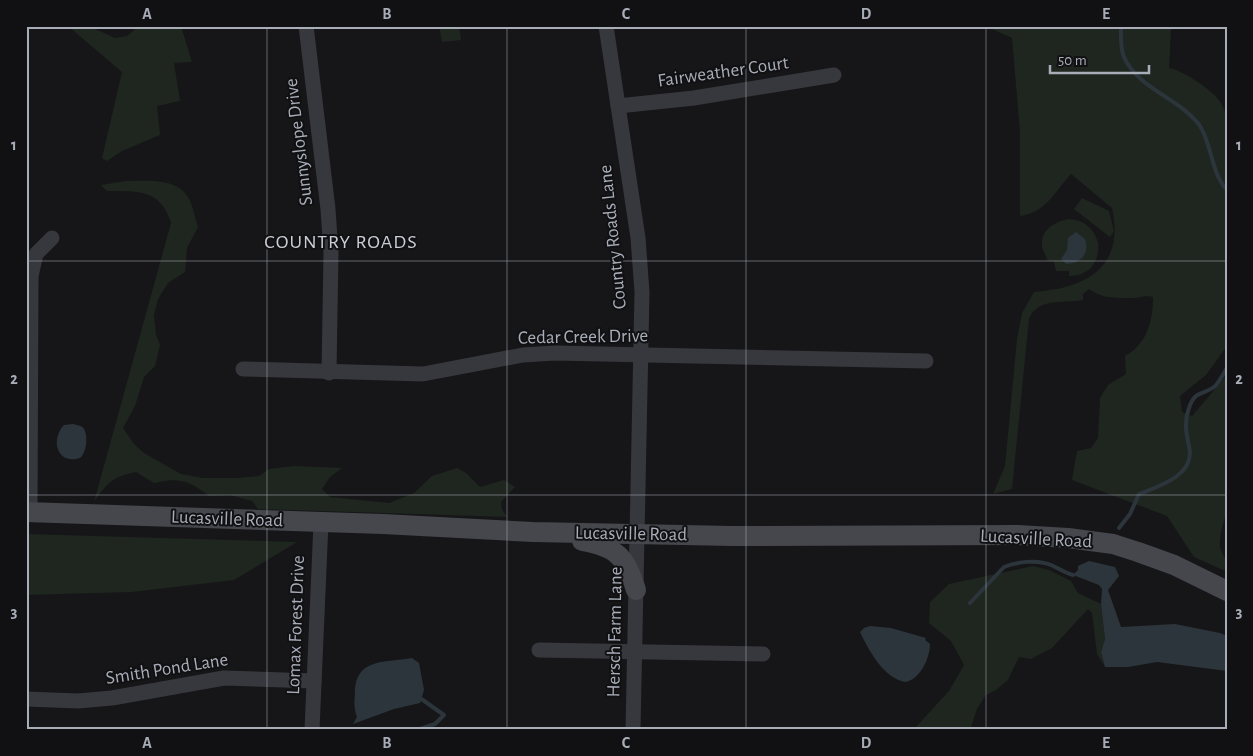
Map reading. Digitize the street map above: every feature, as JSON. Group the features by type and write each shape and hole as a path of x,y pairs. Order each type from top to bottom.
{"street":[{"name":"Sunnyslope Drive","path":"306,26 331,253 330,372"},
{"name":"Country Roads Lane","path":"606,26 638,238 642,292 638,534"},
{"name":"Fairweather Court","path":"618,106 694,98 834,75"},
{"path":"28,512 31,276 36,254 52,238"},
{"name":"Cedar Creek Drive","path":"243,370 423,374 539,353 926,361"},
{"name":"Lucasville Road","path":"28,512 321,522 534,532 1018,535 1068,538 1105,543 1138,552 1174,565 1227,591"},
{"name":"Lomax Forest Drive","path":"312,730 321,522"},
{"path":"534,532 587,542 611,549 621,556 627,565 636,590"},
{"name":"Hersch Farm Lane","path":"633,730 638,534"},
{"path":"538,650 763,654"},
{"name":"Smith Pond Lane","path":"26,699 78,701 112,698 224,678 314,681"}],"shaded area":[{"path":"68,26 89,26 115,38 127,36 139,26 181,26 192,62 174,63 180,101 157,106 160,135 122,151 107,161 102,158 122,72"},
{"path":"439,26 459,26 461,40 442,42"},
{"path":"985,26 1175,26 1171,30 1169,68 1198,82 1217,98 1223,107 1227,118 1227,346 1206,375 1180,396 1182,412 1192,416 1227,375 1227,510 1222,528 1220,547 1227,569 1223,570 1194,557 1167,516 1072,480 1077,451 1091,448 1098,438 1100,398 1108,385 1126,374 1125,356 1133,351 1144,338 1152,315 1153,297 1110,297 1099,295 1089,289 1083,294 1083,300 1045,304 1033,312 1029,319 1012,489 993,494 1005,466 1017,339 1022,313 1034,292 1053,290 1070,285 1098,271 1107,259 1113,245 1115,228 1112,208 1071,174 1043,206 1036,211 1020,216 1020,132 1012,38"},
{"path":"126,181 151,181 176,186 188,197 198,227 187,248 185,272 168,283 158,299 154,315 156,335 160,345 155,366 144,377 135,406 123,428 134,444 144,453 181,474 203,478 259,476 269,469 294,466 342,468 330,477 322,489 330,497 389,503 414,493 432,476 457,468 466,473 480,487 504,480 515,487 501,502 502,509 507,517 258,509 252,501 230,495 209,496 195,486 183,481 170,480 154,483 136,472 121,476 111,482 94,502 171,223 167,212 154,198 138,192 107,191 101,185"},
{"path":"1082,198 1109,211 1114,231 1110,237 1074,209"},
{"path":"1069,219 1084,223 1091,229 1098,243 1098,250 1092,267 1082,274 1069,276 1069,271 1056,271 1054,262 1047,260 1042,239 1047,230 1054,224"},
{"path":"1076,232 1085,239 1085,253 1080,260 1066,264 1061,259 1067,250 1068,238"},
{"path":"73,424 81,426 84,430 86,442 84,452 80,458 72,459 61,455 58,450 57,437 64,425"},
{"path":"26,534 297,542 234,580 132,592 26,595"},
{"path":"1089,561 1115,567 1119,576 1108,590 1121,627 1175,624 1220,633 1227,636 1227,671 1157,662 1128,667 1105,667 1101,652 1105,639 1101,604 1102,589 1099,585 1073,575 1078,570 1078,566"},
{"path":"1033,566 1049,570 1071,581 1078,593 1101,604 1105,639 1101,652 1105,667 1097,654 1092,613 1088,609 1052,648 1031,659 1019,657 1008,680 996,690 986,695 977,709 970,730 913,730 949,691 964,665 951,641 929,623 930,602 949,584"},
{"path":"870,626 891,628 926,638 925,640 930,644 930,650 920,673 905,682 890,675 878,663 860,632"},
{"path":"412,658 419,663 424,690 420,703 394,709 353,724 357,717 354,700 356,682 365,668 381,662"}],"waterway":[{"path":"1121,26 1122,50 1130,68 1149,86 1192,116 1200,126 1218,176 1227,190"},
{"path":"1119,528 1130,514 1139,494 1166,483 1182,472 1187,465 1190,456 1186,422 1191,402 1194,398 1216,385 1227,368"},
{"path":"970,603 1004,567 1009,565 1040,562 1073,575"},
{"path":"417,730 435,724 444,715 420,698"}],"district":[{"name":"COUNTRY ROADS","path":"341,242"}]}
